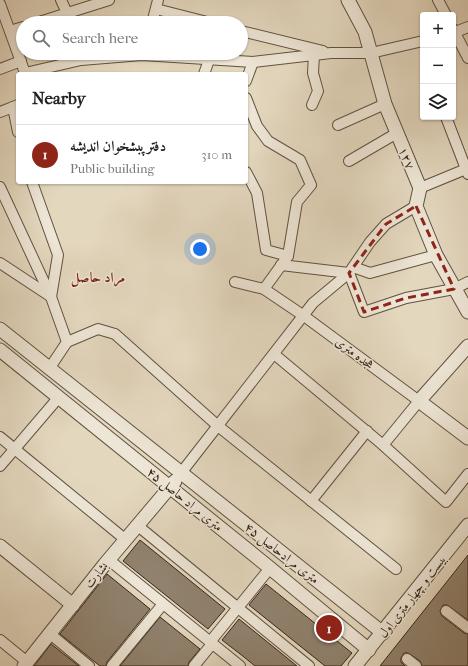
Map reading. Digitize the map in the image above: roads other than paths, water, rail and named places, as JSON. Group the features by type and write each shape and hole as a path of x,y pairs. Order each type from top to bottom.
{"street":[{"path":"61,0 67,13"},
{"path":"58,16 109,0"},
{"name":"۱۲۷","path":"348,0 365,32 385,104 420,188"},
{"path":"438,0 444,12"},
{"path":"0,4 16,47"},
{"path":"154,16 157,5 189,16"},
{"path":"456,30 468,27"},
{"path":"10,31 16,29"},
{"path":"248,33 331,53"},
{"path":"456,35 468,58"},
{"path":"205,72 209,60 253,62 331,53 371,53 420,42"},
{"path":"312,105 318,90 313,73 314,55"},
{"path":"29,72 81,60"},
{"path":"0,69 21,61 25,72"},
{"path":"248,76 253,62"},
{"path":"248,103 257,126 268,141 300,160 311,185 297,202 288,256 264,289"},
{"path":"338,125 385,104"},
{"path":"0,112 16,106"},
{"path":"447,120 467,172 420,188 416,206 436,255 468,312"},
{"path":"349,160 397,133"},
{"path":"248,176 257,193 266,250 288,256"},
{"path":"33,184 58,255 51,296"},
{"path":"0,187 51,296 67,342"},
{"path":"181,473 313,304 351,270 370,242 386,224 416,206"},
{"path":"281,265 351,270 370,273 436,255"},
{"path":"0,263 51,296"},
{"path":"351,270 364,312 406,298 454,289 468,282"},
{"name":"هجده متری","path":"235,282 264,289 304,316 468,438"},
{"path":"49,369 67,342 98,328 115,334 218,426 396,569"},
{"name":"۴۵ متری مراد حاصل","path":"0,329 181,473"},
{"path":"383,445 419,401 464,357 468,346"},
{"name":"۴۵ متری مراد حاصل","path":"0,350 369,650"},
{"path":"274,354 367,431 446,502 468,474"},
{"path":"0,466 59,397"},
{"path":"311,500 367,431"},
{"path":"0,437 126,540"},
{"name":"بشارت","path":"25,664 181,473"},
{"name":"۴۵ متری مرادحاصل","path":"181,473 383,633"},
{"path":"138,526 309,666"},
{"name":"بیست و چهار متری اول","path":"356,666 467,527"},
{"path":"0,546 73,605"},
{"path":"109,560 240,666"},
{"path":"194,666 237,608 270,568"},
{"path":"112,666 163,604"},
{"path":"446,611 468,628"},
{"path":"50,633 89,666"},
{"path":"0,640 25,664"},
{"path":"407,659 416,666"}],"place":[{"name":"دفترپبشخوان اندیشه","path":"329,628"}],"district":[{"name":"مراد حاصل","path":"98,277"}]}
